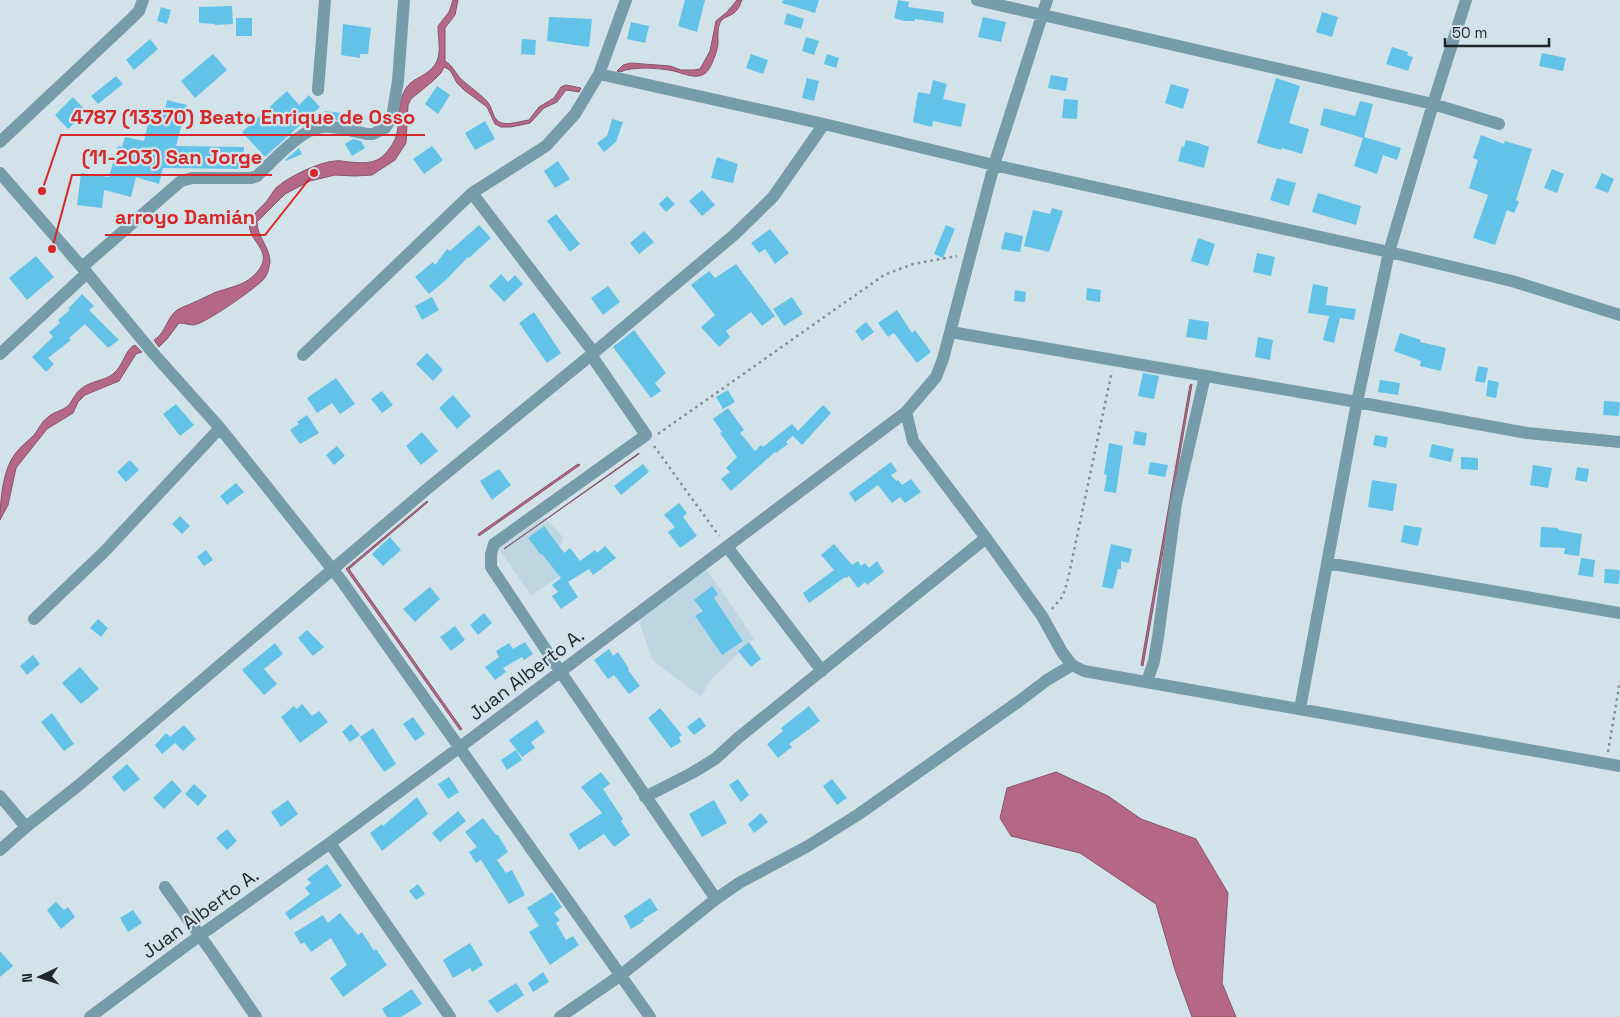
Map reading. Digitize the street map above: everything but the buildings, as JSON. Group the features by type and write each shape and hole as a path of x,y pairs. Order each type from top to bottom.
{"street":[{"path":"0,142 131,19 138,11 143,0"},
{"path":"318,90 325,0"},
{"path":"0,354 84,270 181,180 192,178 251,178 257,176 302,134 312,129 322,127 374,134 385,128 392,117 398,81 404,0"},
{"path":"304,355 472,193 546,146 575,114 599,74 626,0"},
{"path":"977,0 1433,104 1499,124"},
{"name":"Juan Alberto A.","path":"90,1017 460,747 728,548 906,412 936,377 943,359 994,165 1047,0"},
{"path":"1300,709 1357,402 1389,252 1466,0"},
{"path":"599,74 824,124 994,165 1389,252 1512,282 1620,315"},
{"path":"0,850 434,483 593,354 734,235 774,197 824,124"},
{"path":"0,173 153,353 220,428 332,569 650,1017"},
{"path":"472,193 593,354 648,438 494,544 491,566 645,797 716,899"},
{"path":"950,332 1527,433 1620,442"},
{"path":"1147,682 1154,661 1158,637 1176,503 1205,376"},
{"path":"906,412 913,441 1042,616 1062,652 1072,665 1084,671 1620,766"},
{"path":"34,619 105,551 220,428"},
{"path":"645,797 680,781 715,759 986,538"},
{"path":"728,548 822,671"},
{"path":"1327,563 1620,613"},
{"path":"560,1017 621,975 739,882 808,846 859,814 1018,702 1046,680 1072,665"},
{"path":"0,796 26,827"},
{"path":"330,843 450,1017"},
{"path":"165,887 256,1017"}],"path":[{"path":"728,548 648,438 884,275 913,264 971,255"},
{"path":"1042,616 1055,606 1063,596 1068,579 1114,360"},
{"path":"1606,763 1620,681"}],"shaded area":[{"path":"453,0 458,0 455,15 445,28 445,61 460,78 487,101 499,122 508,124 529,120 539,107 554,98 561,87 566,85 581,88 579,92 566,90 557,102 544,108 530,123 501,127 495,124 487,107 464,90 457,83 450,70 444,67 433,81 411,99 408,105 406,143 395,160 372,175 335,175 310,181 285,194 257,222 270,262 264,278 258,285 208,319 194,325 179,323 159,347 154,340 159,337 177,310 214,293 244,283 259,270 263,255 250,231 250,221 277,187 297,174 321,164 337,161 369,162 379,159 388,151 397,132 400,103 405,90 411,82 431,69 438,58 438,26 449,12"},
{"path":"737,0 742,0 740,6 720,23 717,50 706,73 693,76 674,71 646,68 617,71 623,65 631,63 670,66 681,70 700,69 710,51 716,21"},
{"path":"135,345 142,352 136,354 119,381 85,395 78,402 73,413 47,429 16,468 8,505 0,520 5,476 15,454 34,435 46,419 68,406 80,390 113,374 129,350"},
{"path":"1192,384 1143,666 1141,665 1190,385"},
{"path":"639,453 639,454 504,549"},
{"path":"578,464 580,465 479,536 478,534"},
{"path":"427,501 349,569 462,729 460,730 346,569"},
{"path":"544,517 564,538 560,547 575,566 531,595 499,549"},
{"path":"707,570 754,638 709,682 701,697 653,661 637,616"},
{"path":"1056,772 1108,796 1141,819 1196,839 1228,893 1222,983 1236,1017 1192,1017 1175,970 1156,904 1080,853 1011,836 1000,818 1007,788"}],"place":[{"name":"arroyo Damián","path":"314,173"},
{"name":"4787 (13370) Beato Enrique de Osso","path":"42,191"},
{"name":"(11-203) San Jorge","path":"52,249"}]}
